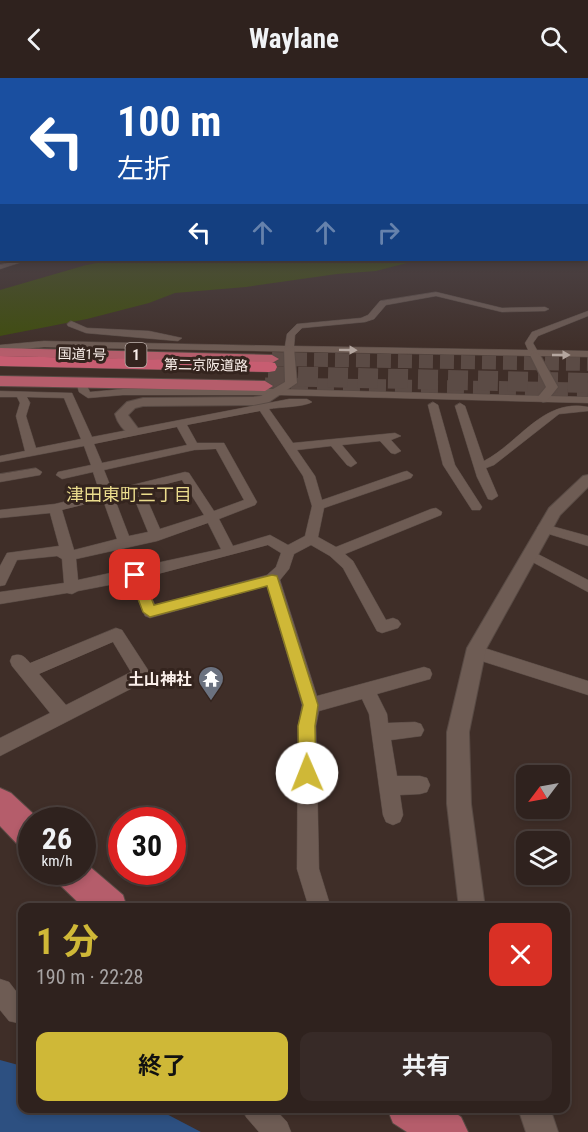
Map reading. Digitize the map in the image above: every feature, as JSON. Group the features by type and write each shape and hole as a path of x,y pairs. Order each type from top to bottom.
{"highway":[{"name":"国道1号","path":"0,350 270,376"},
{"name":"第二京阪道路","path":"0,361 270,376"},
{"name":"第二京阪道路","path":"0,371 270,376"},
{"name":"国道1号","path":"0,381 81,382 270,376"},
{"path":"0,804 18,821"},
{"path":"85,885 105,903"},
{"path":"416,1113 446,1132"}],"street":[{"path":"0,267 21,261"},
{"path":"270,376 291,383 289,346 291,334 300,326 362,320 371,317 383,303 436,294 502,310 544,309"},
{"path":"529,343 535,334 588,313"},
{"path":"71,324 86,330 289,346"},
{"path":"36,472 5,477 6,458 133,431 264,409 289,402 460,406 517,405 543,399 552,387 529,343 524,341 512,348"},
{"path":"0,350 44,344 289,346 535,355 588,354"},
{"path":"270,376 543,399 588,400"},
{"path":"133,431 123,420 121,414 131,405 143,402 265,399 270,376"},
{"path":"0,394 68,395 125,543"},
{"path":"21,396 25,403 21,416 32,454"},
{"path":"433,405 449,465 476,507"},
{"path":"460,406 481,472 492,496"},
{"path":"135,575 150,612 272,579 282,569 288,552 311,539 318,506 309,476 264,409"},
{"path":"460,482 481,472 555,412 566,409 588,409"},
{"path":"180,423 194,447"},
{"path":"290,447 395,436"},
{"path":"382,437 394,451"},
{"path":"333,442 351,464"},
{"path":"0,581 12,556 60,551 69,556 157,536 251,502 220,445 194,447 62,475"},
{"path":"318,506 407,475"},
{"path":"0,514 55,508 185,476 212,518 229,552"},
{"path":"471,903 459,804 458,732 476,652 554,512 588,479"},
{"path":"136,489 157,536"},
{"path":"55,508 69,556 72,589"},
{"path":"335,553 436,512"},
{"path":"544,528 588,541"},
{"path":"311,539 335,553 348,565 382,627 393,624"},
{"path":"0,598 72,589 270,540 288,552"},
{"path":"530,555 588,586"},
{"path":"272,579 310,705 307,726 308,869 318,903"},
{"path":"0,747 64,716 142,675 116,634 22,667 64,716"},
{"path":"476,652 588,688"},
{"path":"310,705 424,674"},
{"path":"366,690 378,714 393,815"},
{"path":"381,732 415,730"},
{"path":"389,786 420,785"},
{"path":"0,990 18,1012"},
{"path":"260,1113 277,1132"},
{"path":"536,1113 543,1132"}],"green space":[{"path":"108,261 428,261 411,262 376,271 175,293 149,303 87,319 0,336 0,290"}],"water":[{"path":"0,1060 18,1065 18,1113 165,1113 201,1132 0,1132"}],"tunnel":[{"path":"272,359 588,364"},
{"path":"268,376 588,383"},
{"path":"265,386 588,391"}],"place":[{"name":"土山神社","path":"211,702"}],"district":[{"name":"津田東町三丁目","path":"129,495"}],"route":[{"path":"135,575 150,612 272,579 310,705 307,726 307,773"}]}
